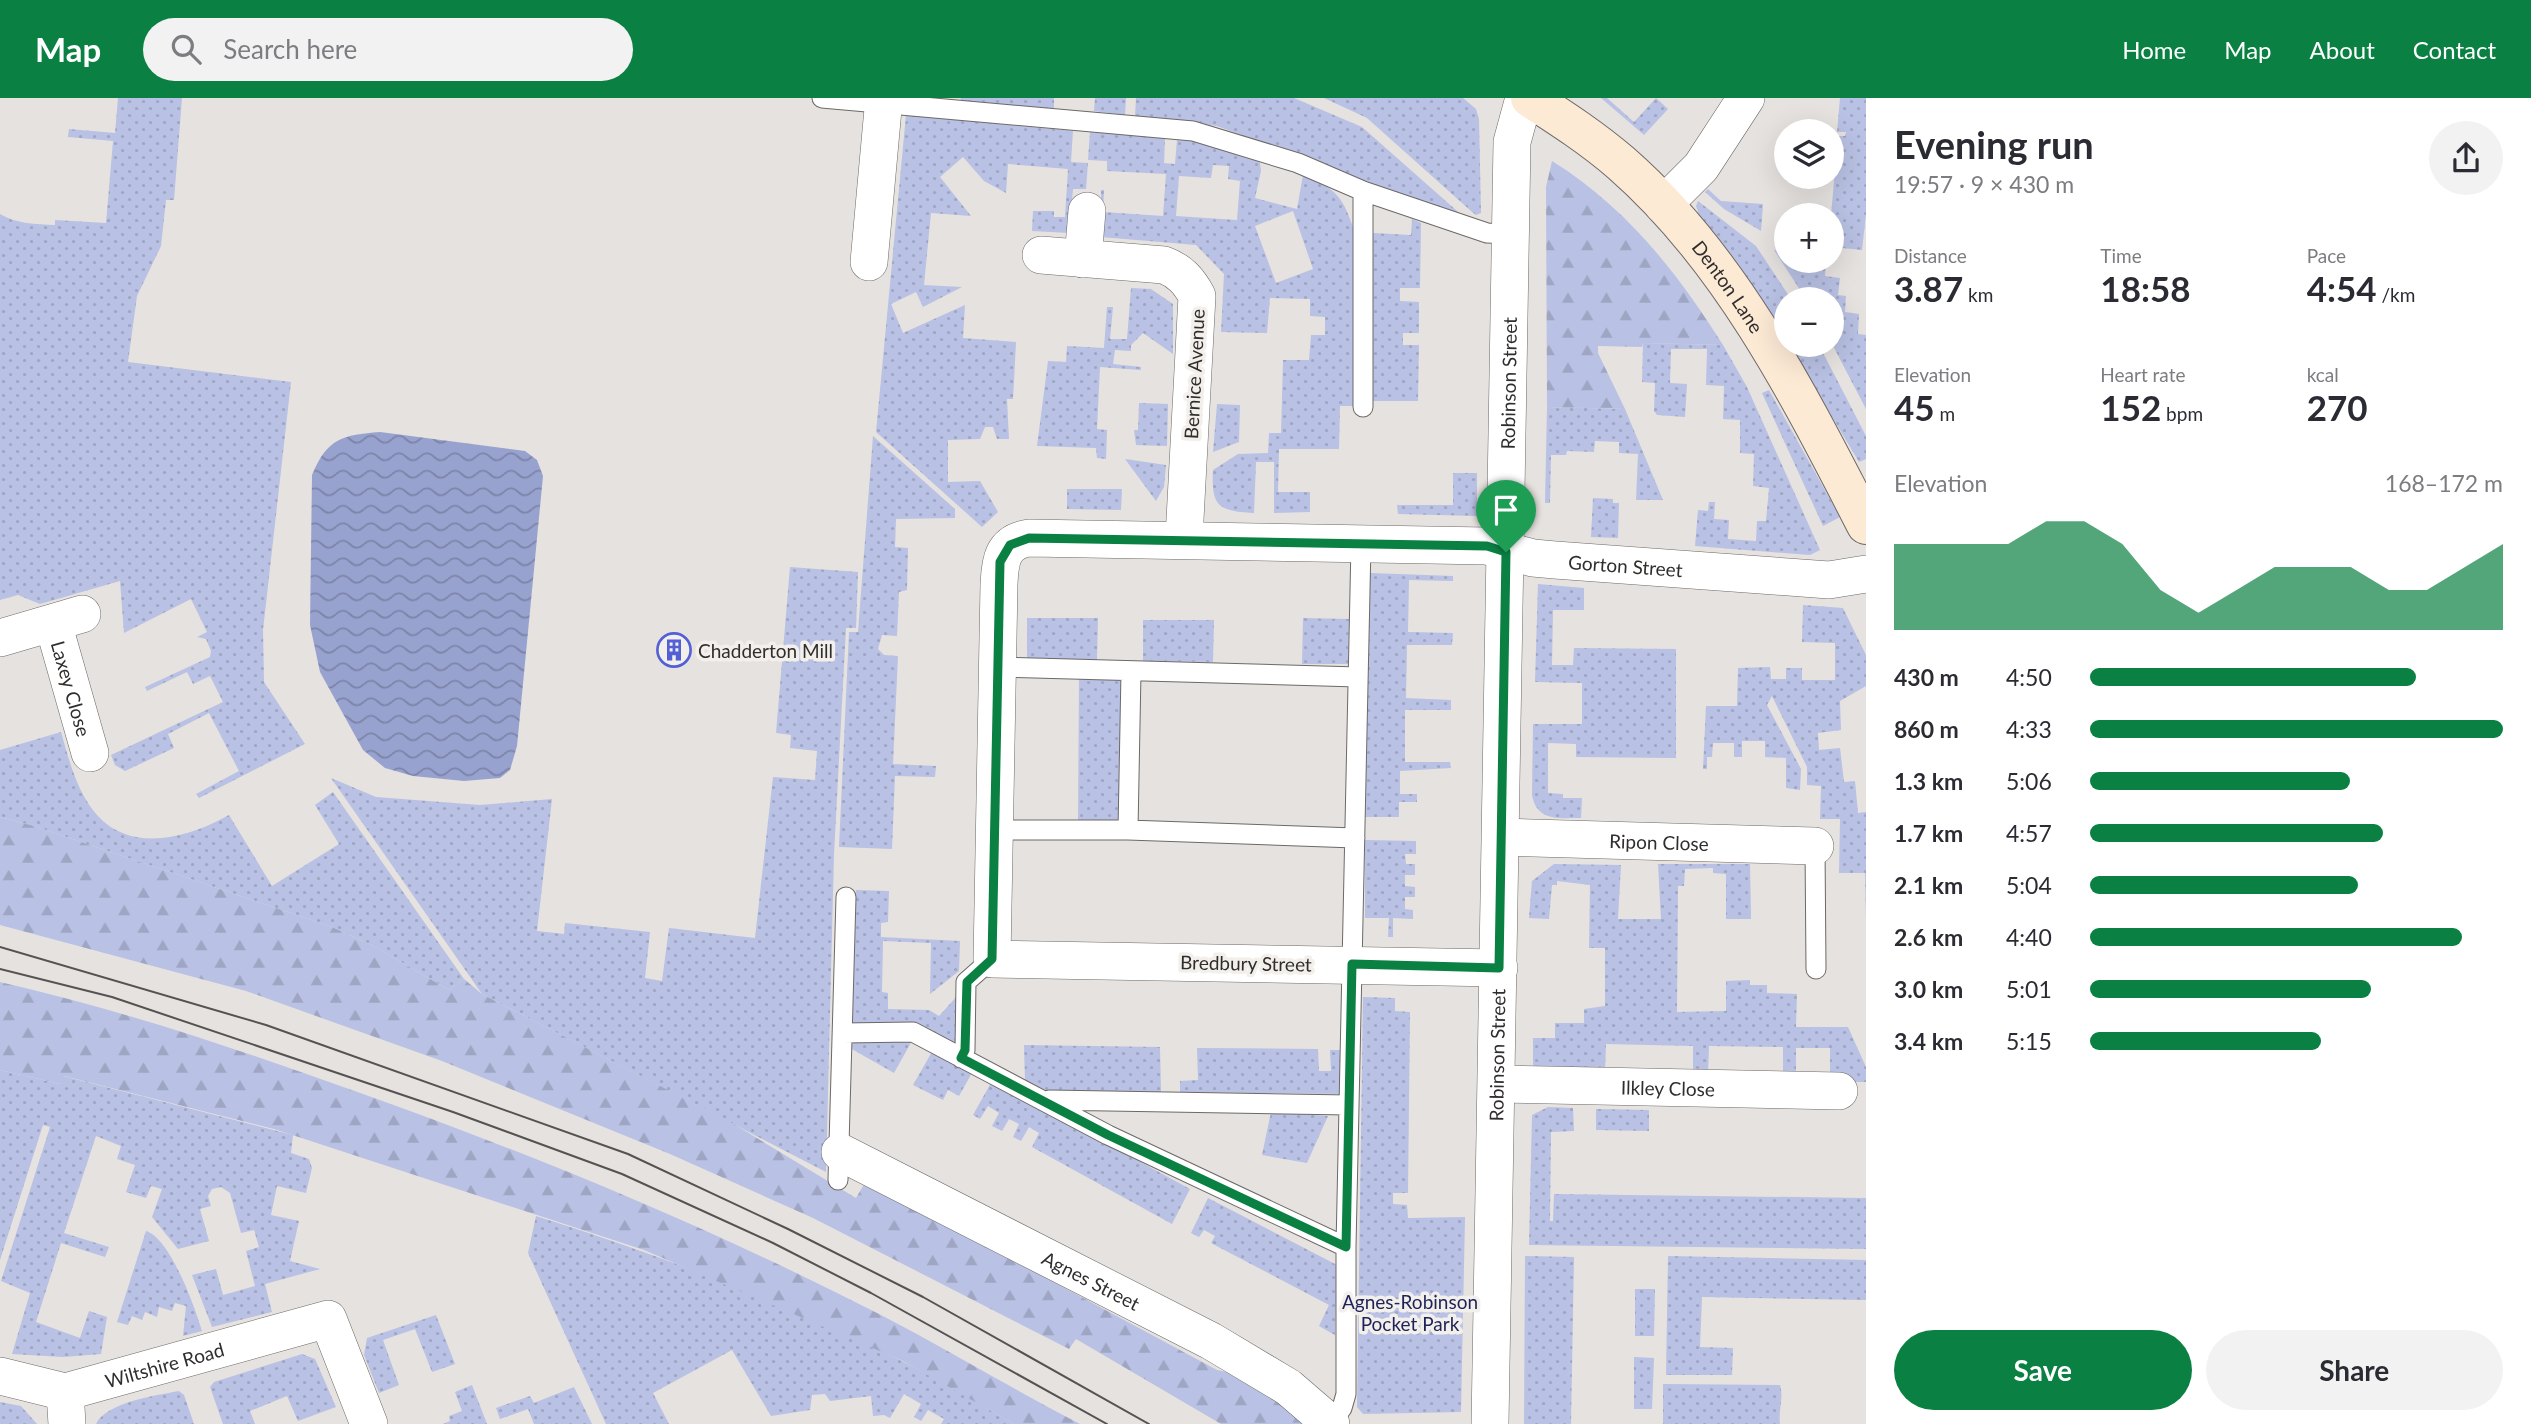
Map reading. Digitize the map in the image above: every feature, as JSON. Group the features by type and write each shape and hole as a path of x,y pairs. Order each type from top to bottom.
{"street":[{"name":"Robinson Street","path":"1490,1424 1498,1084 1512,142 1524,98"},
{"name":"Denton Lane","path":"1530,98 1581,131 1622,164 1663,205 1728,283 1815,427 1866,525"},
{"path":"1663,205 1701,167 1746,98"},
{"path":"869,262 883,101"},
{"path":"1083,259 1087,211"},
{"name":"Bernice Avenue","path":"1041,256 1164,265 1175,269 1189,282 1197,296 1184,538"},
{"name":"Gorton Street","path":"998,667 1000,562 1010,545 1029,538 1184,538 1487,546 1532,558 1829,580 1866,574"},
{"name":"Laxey Close","path":"0,638 68,619 90,753"},
{"path":"992,959 998,667"},
{"name":"Ripon Close","path":"1501,837 1815,846"},
{"name":"Bredbury Street","path":"992,959 1499,968"},
{"name":"Ilkley Close","path":"1498,1084 1839,1091"},
{"name":"Agnes Street","path":"839,1166 1211,1341 1288,1387 1330,1424"},
{"name":"Wiltshire Road","path":"0,1376 66,1408 328,1318 369,1424"}],"lane":[{"path":"822,98 883,101 1193,131 1227,139 1298,163 1363,191 1487,233 1511,234"},
{"path":"1363,191 1363,407"},
{"path":"1330,1424 1342,1408 1346,1394 1346,1247 1361,544"},
{"path":"998,667 1358,677"},
{"path":"1128,830 1131,672"},
{"path":"995,831 1128,830 1355,838"},
{"path":"1815,846 1816,969"},
{"path":"839,1166 846,897"},
{"path":"961,1058 965,1050 967,982 992,959"},
{"path":"843,1033 913,1032 1108,1135 1346,1247"},
{"path":"1043,1100 1349,1105"}],"green space":[{"path":"118,98 182,98 174,200 166,200 161,246 137,296 128,362 291,382 263,630 264,682 305,744 199,798 196,794 239,771 209,713 168,734 174,748 125,771 115,765 111,755 223,702 210,676 193,684 187,672 147,691 145,687 210,657 211,651 206,639 197,637 207,632 191,599 124,633 120,581 40,604 18,595 0,600 0,214 19,222 33,224 55,225 55,220 106,223 113,141 68,137 69,129 115,133"},
{"path":"961,98 1054,98 1054,109 960,102"},
{"path":"1095,98 1126,98 1125,115 1094,111"},
{"path":"1136,98 1294,98 1362,127 1465,218 1217,126 1135,117"},
{"path":"1324,98 1463,98 1476,109 1479,119 1481,213 1476,215 1471,211 1367,118"},
{"path":"1601,98 1607,98 1634,122 1656,98 1668,109 1644,135"},
{"path":"1840,98 1866,98 1866,214 1862,250 1844,248 1844,203 1832,203 1833,189 1844,189 1846,132 1844,119 1838,119"},
{"path":"906,115 1073,131 1071,162 1088,163 1086,189 1073,189 1069,233 1032,231 1033,211 1054,211 1054,217 1065,217 1068,169 1008,164 1006,193 984,181 963,157 940,177 971,216 931,213 924,285 962,287 923,307 916,292 891,304 903,333 965,305 963,338 1016,342 1013,399 1007,399 1009,439 997,439 993,427 985,427 980,439 948,440 948,482 980,481 998,512 982,527 876,432"},
{"path":"1090,132 1165,138 1164,163 1175,164 1177,140 1215,143 1259,157 1261,171 1255,198 1297,209 1303,175 1324,185 1342,201 1354,230 1355,406 1340,406 1339,449 1279,449 1278,492 1310,492 1310,512 1274,513 1274,462 1256,462 1254,513 1233,511 1220,505 1214,492 1213,470 1238,454 1268,453 1269,433 1281,433 1283,360 1309,360 1311,335 1325,335 1325,317 1310,316 1310,299 1270,298 1267,333 1221,332 1224,274 1196,245 1101,237 1101,190 1104,190 1103,212 1163,216 1166,174 1107,171 1107,161 1088,160","holes":["1213,165 1229,166 1228,179 1240,181 1237,220 1176,216 1179,176 1211,178","1293,211 1313,269 1276,283 1255,226"]},
{"path":"1552,161 1603,199 1648,243 1687,292 1723,345 1643,343 1642,347 1598,346 1598,353 1625,409 1547,407 1546,187"},
{"path":"1708,189 1721,201 1763,204 1761,231 1724,209 1705,192"},
{"path":"1698,201 1756,246 1783,287 1774,287 1774,322 1700,217 1696,206"},
{"path":"1412,219 1421,223 1420,288 1400,288 1400,301 1419,302 1419,333 1403,333 1403,345 1419,345 1418,401 1371,401 1373,233 1411,235"},
{"path":"1789,273 1825,273 1825,276 1840,278 1839,287 1798,287"},
{"path":"1131,288 1151,289 1173,304 1173,354 1143,333 1131,345 1131,351 1115,350 1113,364 1141,367 1141,370 1100,367 1097,429 1107,430 1106,459 1097,458 1096,448 1037,446 1048,361 1066,362 1067,346 1104,348 1107,307 1113,307 1110,339 1127,339"},
{"path":"1844,296 1845,312 1859,314 1858,334 1866,335 1866,409 1839,357 1844,357"},
{"path":"1643,343 1723,345 1747,387 1820,550 1810,555 1695,546 1698,510 1708,511 1709,502 1715,502 1714,519 1729,520 1728,539 1756,541 1757,521 1766,521 1769,488 1753,486 1754,454 1740,453 1740,420 1723,419 1724,386 1706,385 1707,349 1671,349 1670,383 1687,384 1685,417 1657,415 1654,411 1655,383 1642,382"},
{"path":"1796,357 1825,357 1866,436 1866,459 1859,462"},
{"path":"1769,390 1840,517 1823,526 1762,393"},
{"path":"1139,403 1168,404 1167,446 1136,445 1134,430 1138,430"},
{"path":"1217,404 1240,405 1239,442 1213,452"},
{"path":"1547,407 1625,409 1663,500 1636,500 1638,454 1619,453 1619,442 1595,441 1594,452 1567,451 1566,455 1551,455 1550,503 1545,503"},
{"path":"873,436 955,509 955,518 896,519 895,547 908,548 907,590 899,592 897,636 882,635 878,649 884,655 898,656 893,764 936,766 935,777 895,776 892,849 839,847 849,632 858,632"},
{"path":"1125,459 1166,465 1164,487 1156,501"},
{"path":"1453,473 1477,473 1477,516 1398,514 1397,505 1453,505"},
{"path":"1067,489 1122,489 1121,510 1067,509"},
{"path":"1593,498 1613,499 1613,503 1619,503 1618,538 1591,537"},
{"path":"790,567 858,572 856,628 846,628 834,854 826,1172 482,994 331,778 376,797 480,805 552,799 537,931 564,934 565,923 650,932 645,978 662,981 669,928 755,938 773,777 815,780 817,751 790,748 791,735 776,733"},
{"path":"1370,573 1453,576 1453,581 1409,580 1408,632 1453,633 1452,645 1407,645 1406,698 1451,700 1451,710 1405,710 1405,762 1450,762 1451,768 1400,771 1400,794 1417,794 1417,802 1399,802 1399,817 1365,817"},
{"path":"1538,584 1584,588 1584,610 1553,610 1552,665 1573,665 1574,648 1676,649 1676,758 1576,757 1576,744 1548,743 1548,793 1563,794 1563,798 1582,798 1581,818 1550,817 1539,810 1532,795 1533,724 1582,724 1582,683 1535,682"},
{"path":"1803,605 1843,608 1866,655 1866,686 1840,701 1841,730 1818,733 1819,750 1840,748 1844,782 1855,781 1858,813 1866,812 1866,920 1865,873 1839,873 1840,819 1820,819 1821,786 1807,785 1807,767 1772,696 1767,705 1801,769 1800,790 1786,788 1786,758 1765,757 1765,741 1742,741 1742,757 1734,757 1734,743 1713,743 1712,757 1707,757 1707,769 1703,769 1706,706 1737,706 1738,668 1770,667 1771,679 1786,679 1786,668 1802,668 1802,680 1835,680 1835,643 1802,642"},
{"path":"1027,618 1098,618 1097,660 1027,660"},
{"path":"1303,618 1349,619 1348,664 1302,664"},
{"path":"1143,620 1214,620 1213,662 1143,661"},
{"path":"1079,678 1123,680 1119,824 1078,823"},
{"path":"61,732 84,797 98,816 112,828 128,835 162,838 197,830 229,815 272,886 339,844 315,805 333,792 464,979 449,990 372,945 332,927 34,826 0,817 0,750"},
{"path":"0,817 34,826 332,927 372,945 449,990 464,979 482,994 732,1123 856,1198 866,1181 1217,1370 1246,1376 1314,1424 1221,1424 1076,1339 1069,1349 813,1218 670,1154 442,1061 246,991 0,925"},
{"path":"1365,840 1416,841 1416,854 1405,854 1406,864 1415,864 1415,875 1405,875 1405,886 1415,887 1415,897 1405,897 1405,909 1413,910 1413,919 1393,918 1393,937 1388,937 1389,918 1365,918"},
{"path":"1554,864 1621,865 1618,919 1661,919 1658,864 1750,864 1751,919 1726,919 1726,874 1713,873 1713,868 1685,869 1684,886 1678,886 1677,1012 1726,1011 1726,981 1750,980 1750,985 1767,985 1767,993 1797,994 1796,1027 1848,1027 1866,1067 1866,1082 1849,1082 1830,1074 1830,1048 1796,1048 1796,1074 1783,1074 1783,1047 1709,1046 1708,1073 1693,1073 1693,1046 1606,1044 1605,1071 1545,1071 1533,1065 1533,1038 1555,1038 1555,1023 1584,1023 1584,1009 1605,1006 1605,948 1589,948 1590,885 1557,881 1557,885 1552,885 1549,919 1529,918 1532,881"},
{"path":"856,890 889,891 888,922 881,923 881,937 960,941 959,971 930,994 931,943 883,941 882,992 888,993 888,1009 929,1010 939,1016 958,995 957,1047 914,1023 851,1023"},
{"path":"0,982 89,1004 219,1044 417,1113 551,1165 683,1221 814,1282 904,1327 1080,1424 1014,1424 903,1361 644,1250 274,1129 64,1076 60,1084 0,1070"},
{"name":"Agnes-Robinson Pocket Park","path":"1363,997 1395,998 1395,1011 1410,1012 1408,1193 1393,1193 1393,1204 1407,1205 1408,1218 1465,1217 1461,1412 1363,1414 1357,1407"},
{"path":"854,1039 913,1039 894,1073 850,1048"},
{"path":"1024,1045 1160,1047 1161,1092 1048,1091 1025,1081"},
{"path":"1197,1048 1318,1049 1319,1071 1331,1071 1330,1050 1342,1050 1342,1094 1180,1092 1180,1081 1198,1080"},
{"path":"933,1050 973,1071 959,1096 948,1090 943,1100 913,1085"},
{"path":"0,1070 60,1084 63,1076 293,1135 291,1153 309,1159 312,1168 306,1193 277,1186 271,1215 299,1221 290,1261 320,1269 265,1284 272,1312 212,1327 192,1275 216,1269 223,1295 255,1286 246,1251 259,1247 254,1230 241,1233 230,1193 221,1187 212,1189 208,1196 211,1206 200,1209 209,1241 178,1249 152,1217 162,1189 151,1186 146,1198 126,1192 135,1165 117,1159 121,1146 96,1136 64,1233 109,1247 105,1257 61,1243 36,1322 80,1338 89,1311 107,1317 101,1354 63,1357 12,1354 30,1293 1,1281 50,1127 43,1125 0,1260"},
{"path":"992,1081 1190,1189 1172,1224 1032,1147 1039,1133 1029,1127 1021,1141 1013,1137 1019,1124 1009,1119 1002,1131 992,1126 999,1113 988,1106 980,1119 973,1115"},
{"path":"1548,1107 1573,1108 1574,1131 1551,1132 1550,1221 1553,1221 1554,1194 1866,1198 1866,1249 1529,1245 1532,1115"},
{"path":"1596,1109 1649,1110 1649,1131 1596,1130"},
{"path":"1271,1112 1328,1116 1307,1163 1262,1155"},
{"path":"1208,1198 1337,1265 1335,1335 1319,1326 1329,1305 1211,1243 1215,1236 1204,1230 1199,1237 1191,1233"},
{"path":"536,1216 676,1264 813,1319 916,1368 1014,1424 941,1424 944,1419 928,1410 921,1421 914,1417 921,1404 904,1394 890,1418 884,1415 873,1416 871,1396 830,1401 825,1394 812,1395 810,1410 771,1416 732,1350 653,1393 669,1424 606,1424 528,1253"},
{"path":"146,1231 155,1236 172,1259 188,1291 202,1331 183,1336 186,1306 175,1303 172,1311 159,1307 157,1317 145,1312 142,1320 132,1316 128,1325 117,1322"},
{"path":"1525,1256 1574,1257 1571,1424 1524,1424"},
{"path":"1668,1256 1866,1260 1866,1300 1702,1297 1700,1347 1733,1348 1732,1375 1666,1375"},
{"path":"1635,1289 1655,1289 1654,1336 1635,1336"},
{"path":"436,1315 455,1364 432,1372 415,1329 383,1340 399,1385 379,1393 364,1355 367,1338"},
{"path":"302,1354 315,1359 336,1407 298,1421 287,1396 250,1411 255,1424 223,1424 210,1387 214,1382"},
{"path":"1634,1357 1654,1358 1652,1409 1634,1409"},
{"path":"1663,1384 1780,1385 1780,1424 1663,1424"},
{"path":"472,1385 487,1424 443,1424 450,1421 449,1416 462,1411 455,1392"},
{"path":"574,1387 592,1424 534,1424 528,1409 500,1419 496,1408 530,1396 534,1403"},
{"path":"179,1391 184,1395 194,1424 96,1424 102,1416 121,1405"},
{"path":"0,1402 21,1406 37,1424 0,1424"}],"water":[{"path":"380,432 525,451 537,460 543,476 517,746 510,770 500,778 464,781 413,776 385,768 363,750 320,672 310,625 312,475 330,446 346,437"}],"tram line":[{"path":"0,947 266,1025 628,1154 788,1229 923,1297 1149,1424"},
{"path":"0,969 112,997 453,1112 622,1174 773,1243 871,1293 1107,1424"}],"place":[{"name":"Chadderton Mill","path":"674,650"}],"route":[{"path":"1029,538 1184,538 1487,546 1506,552 1499,968 1352,964 1346,1247 1108,1135 961,1058 965,1050 967,982 992,959 999,584 1000,562 1010,545 1029,538"}]}
